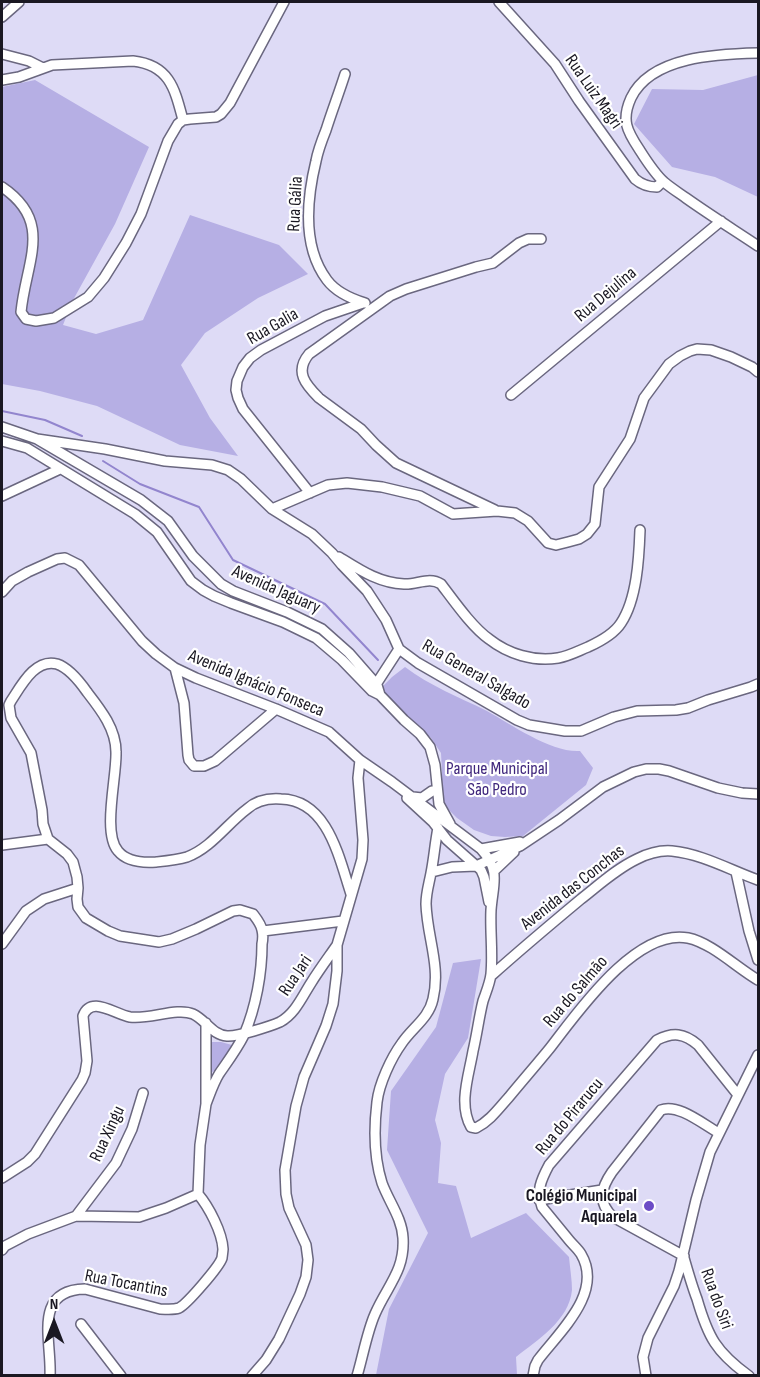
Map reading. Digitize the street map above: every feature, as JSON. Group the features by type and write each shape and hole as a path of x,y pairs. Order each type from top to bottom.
{"street":[{"path":"2,17 19,2"},
{"path":"2,187 22,204 32,220 34,238 21,312 26,319 36,321 54,318 88,297 104,278 141,214 175,128 183,120 216,117 221,114 230,103 284,2"},
{"name":"Rua Luiz Magri","path":"499,2 555,64 635,179 644,186 657,188 663,181"},
{"path":"759,53 705,57 674,64 652,74 640,83 627,108 627,128 649,164 663,181 759,246"},
{"path":"2,54 29,61 43,68"},
{"path":"2,80 62,64 141,62 162,72 169,80 175,90 183,120"},
{"name":"Rua Gália","path":"345,74 316,158 308,209 311,243 327,280 339,291 376,307"},
{"name":"Rua Dejulina","path":"511,395 721,221"},
{"path":"497,511 390,459 361,429 319,398 303,379 303,366 309,354 390,296 493,263 519,243 528,239 542,239"},
{"name":"Rua Galia","path":"310,493 243,409 236,390 237,381 250,358 261,350 325,316 363,303"},
{"path":"272,508 328,485 347,483 401,490 429,500 453,514 497,511 516,513 528,521 548,543 556,545 579,539 587,534 595,524 599,487 633,433 644,398 669,364 690,351 711,350 731,357 759,372"},
{"name":"Avenida Jaguary","path":"2,427 37,439 154,510 168,521 193,555 220,584 322,629 349,653 376,690"},
{"name":"Rua General Salgado","path":"37,439 165,461 212,465 228,470 272,508 312,534 332,553 367,591 386,621 399,649 417,663 517,720 565,732 581,731 614,717 637,711 688,708 759,684"},
{"name":"Avenida Jaguary","path":"2,441 27,448 146,522 157,532 191,581 213,596 282,622 316,638 342,660 376,690 430,747 435,765 440,804 456,831"},
{"path":"2,496 60,469"},
{"path":"332,553 378,579 406,585 436,581 489,639 525,657 557,658 596,644 621,624 635,583 640,530"},
{"name":"Avenida Ignácio Fonseca","path":"2,592 12,581 57,559 65,558 79,565 142,641 156,654 175,668 196,678 329,732 360,760 412,797 434,821 447,840 476,866"},
{"path":"231,603 238,593"},
{"path":"376,690 399,649"},
{"path":"206,1104 219,1075 245,1033 260,976 263,931 253,914 240,910 225,914 196,929 163,941 120,936 86,918 76,899 78,888 73,862 67,854 48,839 43,824 32,753 11,718 9,705 32,672 39,666 55,664 63,666 81,683 106,718 111,729 116,751 111,821 112,841 117,850 130,860 144,863 188,857 212,842 258,801 271,798 290,799 314,812 326,826 351,894"},
{"path":"175,668 184,704 188,755 194,766 204,766 216,761 276,709"},
{"path":"252,1376 266,1360 279,1339 306,1277 308,1260 306,1245 289,1208 285,1170 296,1106 304,1077 333,1004 337,945 362,859 363,840 358,778 360,760"},
{"path":"491,976 491,910 494,871 520,846 603,787 634,772 659,769 734,792 759,794"},
{"path":"357,1376 374,1317 399,1269 403,1254 400,1224 379,1171 375,1114 380,1085 388,1069 402,1043 430,1009 433,1001 436,970 426,905 427,889 432,872 434,821 432,790 436,774"},
{"name":"Avenida Ignácio Fonseca","path":"393,782 417,809 434,821 456,831 481,849 489,859 494,871"},
{"path":"412,797 422,798 432,790"},
{"path":"447,840 456,831"},
{"path":"481,849 533,837"},
{"path":"2,845 48,839"},
{"path":"432,872 452,867 476,866 520,846"},
{"name":"Avenida das Conchas","path":"491,976 612,874 639,858 656,852 670,851 704,858 759,880"},
{"path":"476,866 484,877 491,910"},
{"path":"736,872 749,931 759,960"},
{"path":"2,944 26,911 44,899 78,888"},
{"path":"263,931 344,921"},
{"name":"Rua do Salmão","path":"491,976 466,1079 466,1110 468,1122 474,1128 483,1125 523,1081 599,986 624,963 652,944 681,937 690,939 706,945 759,981"},
{"name":"Rua Jari","path":"245,1033 277,1023 290,1014 337,945"},
{"path":"2,1178 27,1162 40,1148 82,1080 87,1061 83,1016 89,1007 98,1005 132,1017 186,1012 193,1014 223,1035 245,1033"},
{"path":"3,1246 76,1216 139,1216 166,1208 198,1194 200,1145 206,1104 206,1023"},
{"name":"Rua do Pirarucu","path":"539,1200 540,1181 549,1165 657,1040 674,1035 684,1035 691,1039 738,1095"},
{"path":"646,1376 643,1357 648,1338 674,1286 684,1256 700,1184 710,1152 759,1054"},
{"name":"Rua Xingu","path":"76,1216 116,1163 132,1129 143,1093"},
{"path":"684,1256 606,1211 602,1198 604,1183 661,1110 674,1108 683,1111 719,1134"},
{"path":"533,1376 538,1360 578,1308 585,1294 587,1282 587,1270 581,1255 542,1208 539,1200 602,1190"},
{"name":"Rua Tocantins","path":"50,1376 48,1315 55,1299 61,1294 76,1289 85,1289 170,1310 183,1306 218,1266 222,1258 222,1239 204,1201 198,1194"},
{"name":"Rua do Siri","path":"684,1256 708,1333 720,1351 749,1376"},
{"path":"81,1324 121,1376"}],"green space":[{"path":"758,75 758,197 715,177 672,167 634,124 652,89 703,90"},
{"path":"35,80 149,147 115,224 72,302 63,325 96,334 143,320 190,215 279,245 308,274 258,298 205,333 181,365 210,418 238,456 180,445 97,406 2,384 2,87"},
{"name":"Parque Municipal São Pedro","path":"405,667 435,686 487,711 532,737 557,748 580,751 593,768 586,785 523,836 491,836 474,830 446,807 441,793 441,753 431,738 379,690"},
{"path":"481,959 468,1038 445,1074 435,1120 441,1143 438,1183 456,1186 471,1238 526,1213 569,1257 572,1290 570,1301 551,1329 516,1357 517,1375 376,1375 389,1309 428,1233 387,1150 391,1091 436,1027 453,963"},
{"path":"211,1042 232,1045 217,1068 210,1074 209,1054"}],"waterway":[{"path":"2,411 45,420 82,436"},
{"path":"103,461 140,484 199,507 233,560 325,604 378,660"}],"place":[{"name":"Colégio Municipal Aquarela","path":"649,1206"}]}
